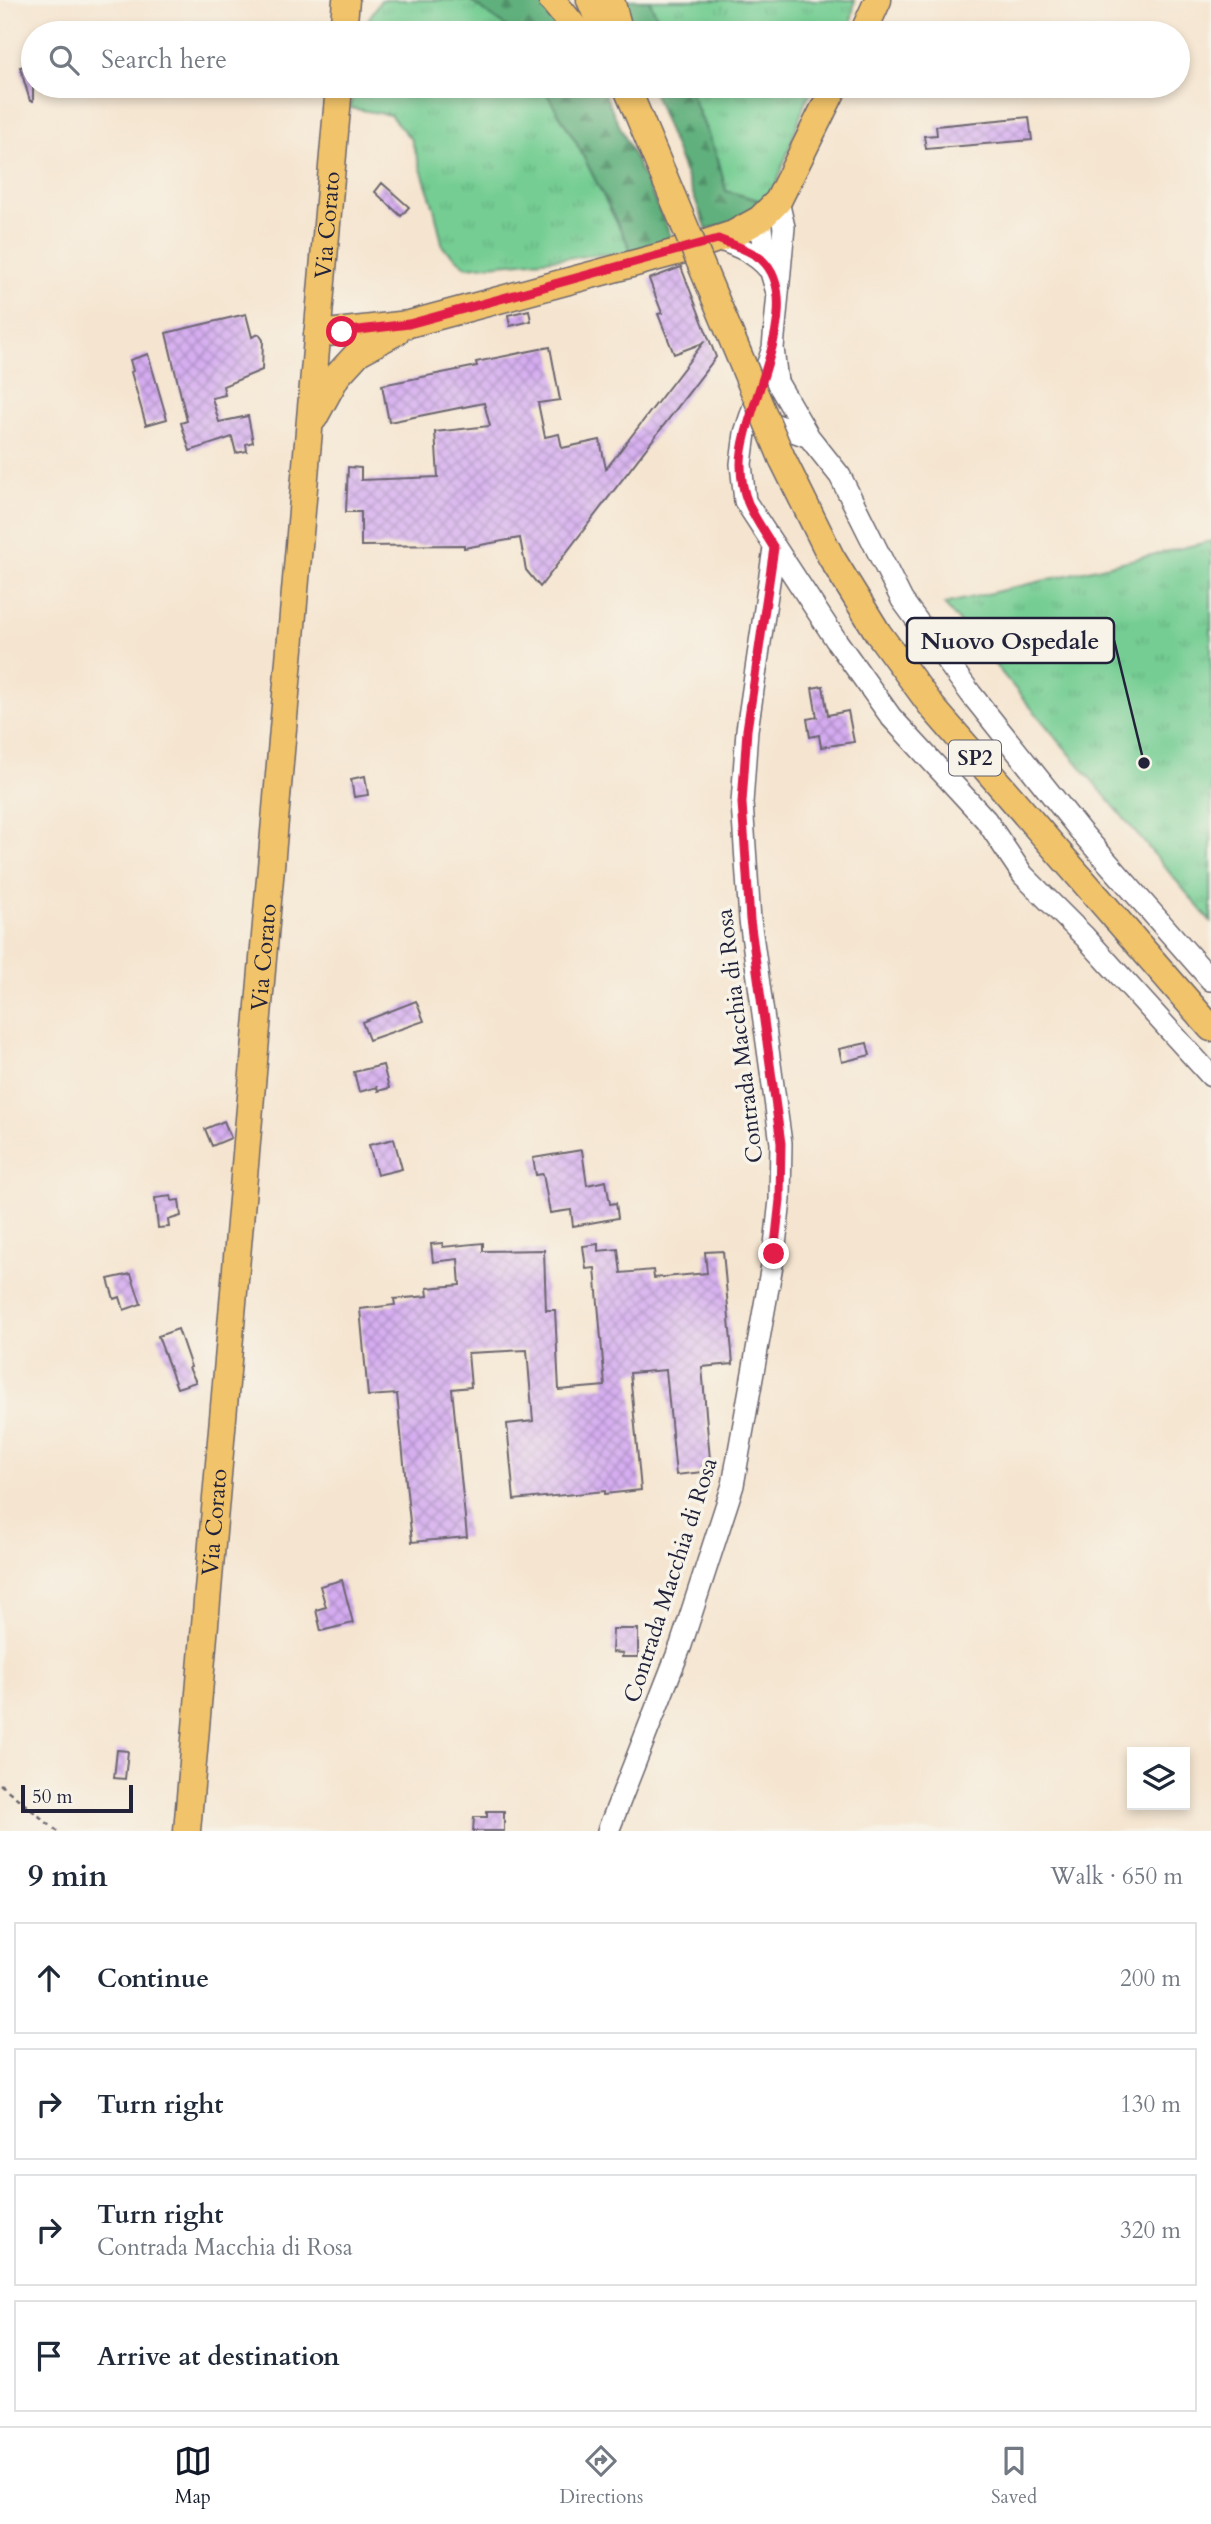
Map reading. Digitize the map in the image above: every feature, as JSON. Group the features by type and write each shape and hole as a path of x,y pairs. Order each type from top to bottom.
{"main road":[{"path":"345,21 346,0"},
{"path":"552,0 569,21"},
{"path":"590,0 599,21"},
{"path":"611,0 617,21"},
{"path":"863,21 864,0"},
{"path":"868,21 878,0"},
{"name":"Via Corato","path":"187,1831 338,98"},
{"name":"SP2","path":"629,98 782,458 807,513 837,568 878,633 933,708 1211,1028"},
{"path":"317,334 409,324 733,234 769,210 829,98"},
{"path":"309,426 337,376 359,352 409,324"},
{"path":"317,334 327,345 340,352 359,352"}],"street":[{"path":"768,268 769,210"},
{"path":"769,210 784,227 773,348 777,382 808,437 840,476 902,600 971,694 1081,832 1211,980"},
{"path":"718,239 760,258 768,268 778,295"},
{"path":"773,348 745,433 741,464 745,501 836,640 891,717 986,820 1023,875 1085,936 1211,1076"},
{"path":"745,433 766,421 808,437"},
{"name":"Contrada Macchia di Rosa","path":"608,1831 681,1645 733,1485 774,1254 780,1200 781,1143 750,920 742,803 747,730 774,548"}],"path":[{"path":"0,1784 57,1831"}],"green space":[{"path":"381,0 469,0 498,21 367,21"},
{"path":"469,0 544,0 563,21 498,21"},
{"path":"618,0 649,0 659,21 626,21"},
{"path":"649,0 855,0 851,21 659,21"},
{"path":"352,98 549,98 576,142 632,252 467,267 443,247 434,208 411,139 390,115 350,108"},
{"path":"549,98 607,98 672,238 632,252 576,142"},
{"path":"656,98 693,98 718,159 726,191 762,201 746,217 707,230"},
{"path":"693,98 807,98 776,186 762,201 726,191 718,159"},
{"path":"1211,541 1211,922 944,604"}],"building":[{"path":"1029,117 1032,140 926,149 924,136 937,135 936,126"},
{"path":"382,183 409,207 401,216 375,192"},
{"path":"681,267 716,357 540,587 526,570 520,538 464,548 464,545 361,546 361,512 346,512 348,467 361,468 361,480 438,477 435,432 490,426 484,403 389,422 382,385 477,366 476,362 550,347 560,400 538,403 545,437 559,434 562,448 600,440 606,469 703,343 674,354 658,314 662,313 649,279"},
{"path":"529,310 531,321 510,326 508,315"},
{"path":"246,314 252,337 259,334 263,340 262,370 223,386 225,395 212,398 219,422 248,416 253,442 246,444 247,451 236,453 232,437 190,451 181,423 187,421 166,333"},
{"path":"148,354 167,419 146,425 130,360"},
{"path":"823,686 828,715 848,711 854,742 821,747 819,735 810,737 807,719 817,717 812,688"},
{"path":"365,776 368,795 354,797 351,779"},
{"path":"416,1001 424,1021 369,1040 362,1022"},
{"path":"867,1043 870,1055 842,1062 839,1049"},
{"path":"383,1065 389,1088 378,1091 377,1087 359,1092 354,1072"},
{"path":"224,1121 231,1138 212,1146 205,1129"},
{"path":"394,1139 402,1169 377,1175 369,1145"},
{"path":"582,1150 587,1185 606,1181 610,1204 616,1203 618,1218 573,1226 571,1210 550,1213 543,1174 536,1175 533,1158"},
{"path":"171,1196 172,1201 179,1200 181,1216 168,1220 169,1227 158,1228 155,1198"},
{"path":"443,1243 443,1247 483,1243 483,1251 544,1250 546,1310 555,1310 559,1390 605,1386 595,1268 586,1269 583,1246 598,1244 598,1251 618,1249 621,1273 653,1270 654,1278 707,1273 705,1252 723,1251 733,1364 702,1367 711,1471 676,1475 666,1370 630,1373 641,1490 514,1500 507,1424 533,1421 527,1350 468,1353 471,1387 452,1389 467,1537 412,1542 397,1394 368,1396 360,1309 395,1305 394,1299 428,1296 427,1288 460,1285 458,1259 433,1262 431,1244"},
{"path":"131,1274 141,1304 124,1310 120,1297 114,1299 108,1279"},
{"path":"178,1329 191,1367 189,1368 196,1382 177,1388 158,1336"},
{"path":"342,1580 353,1623 321,1631 316,1610 326,1607 320,1586"},
{"path":"613,1629 638,1629 638,1657 622,1657 623,1653 612,1652"},
{"path":"117,1750 128,1751 125,1779 114,1778"},
{"path":"487,1811 504,1811 504,1831 473,1831 474,1817 487,1817"}],"place":[{"name":"Nuovo Ospedale","path":"1144,763"}],"route":[{"path":"342,332 409,324 718,239 760,258 768,268 778,295 773,348 745,433 741,464 745,501 774,548 747,730 742,803 750,920 781,1143 780,1200 774,1254"}]}
